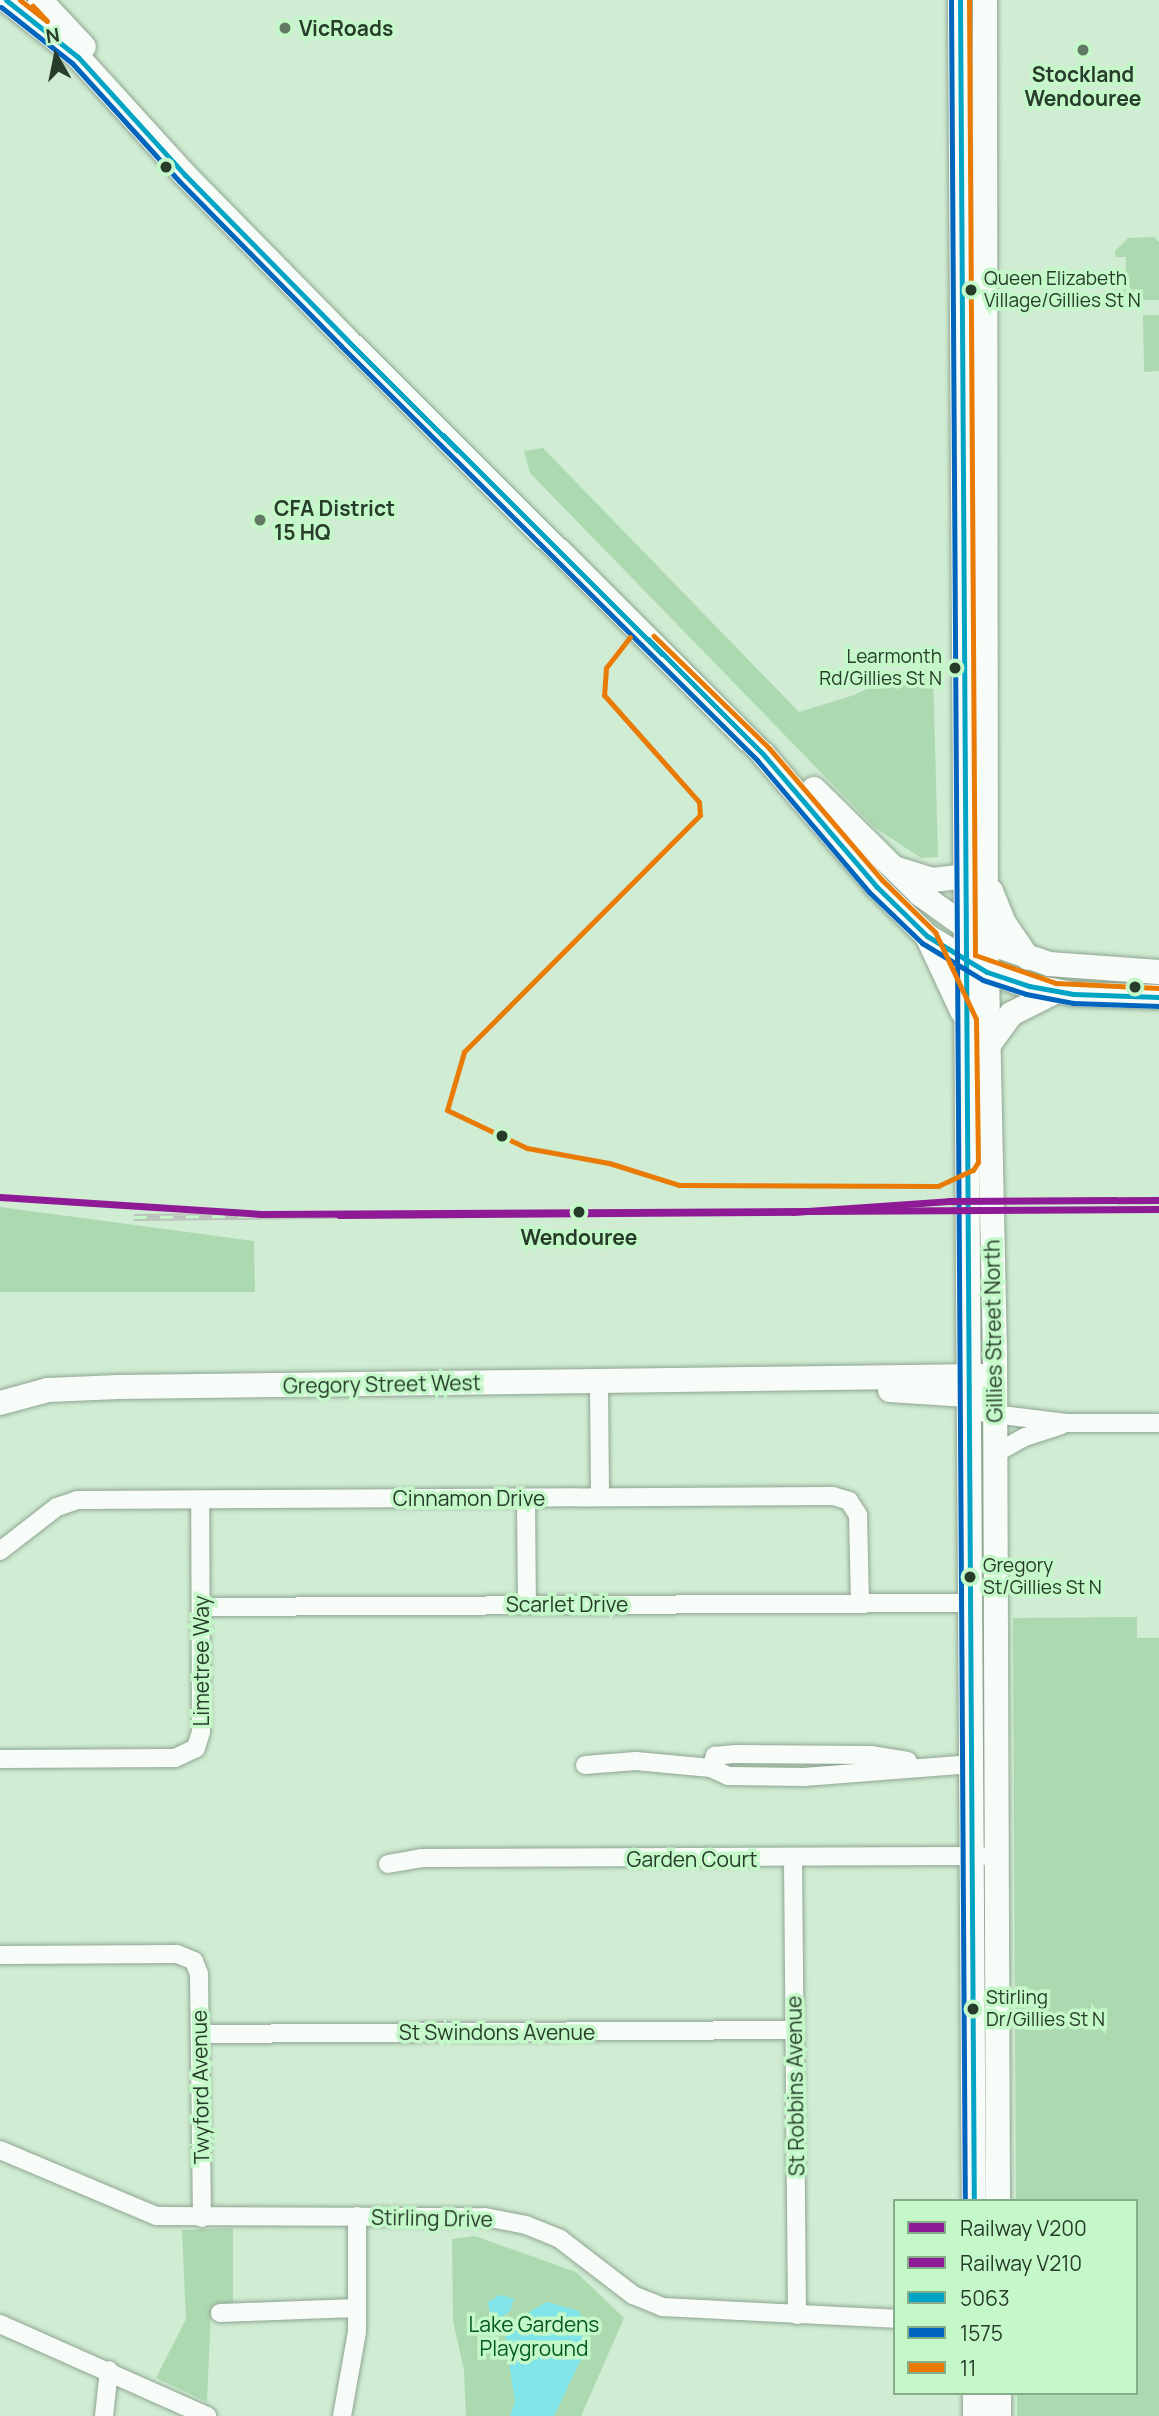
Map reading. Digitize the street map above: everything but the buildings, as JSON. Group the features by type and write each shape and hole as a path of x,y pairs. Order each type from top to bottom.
{"main road":[{"path":"6,0 78,57 185,175 449,433 646,631 763,754 876,886 927,936 976,966 1055,992 1159,997"},
{"path":"40,0 103,72 449,433"},
{"name":"Gillies Street North","path":"960,0 960,122 976,878"},
{"name":"Gillies Street North","path":"974,2199 996,1453 988,1046 976,966 985,0"},
{"path":"960,122 985,121"},
{"path":"646,631 893,868 976,936 1028,958 1070,968 1159,972"},
{"path":"893,868 914,870 933,880 976,878 1028,958"},
{"path":"927,936 967,1020"},
{"name":"Gillies Street North","path":"976,966 967,1020 973,1764 984,1856 998,2199"},
{"path":"988,1046 1011,1014 1055,992"},
{"name":"Gregory Street West","path":"0,1403 75,1388 767,1380 995,1395"},
{"path":"975,2395 975,2416"},
{"path":"999,2395 999,2416"}],"street":[{"path":"599,1382 600,1497"},
{"path":"995,1395 1068,1423"},
{"path":"996,1453 1037,1432 1068,1423 1159,1423"},
{"path":"526,1498 527,1604"},
{"name":"Cinnamon Drive","path":"0,1550 72,1501 844,1498 859,1517 860,1602"},
{"name":"Limetree Way","path":"0,1759 176,1758 190,1753 201,1732 200,1501"},
{"name":"Scarlet Drive","path":"933,1601 954,1594 971,1576"},
{"name":"Scarlet Drive","path":"201,1606 933,1601 971,1604"},
{"path":"711,1768 715,1756 735,1754 805,1753 973,1764"},
{"path":"804,1777 805,1753"},
{"path":"735,1754 735,1776"},
{"path":"585,1765 617,1760 711,1768 719,1775 804,1777 943,1764"},
{"name":"Garden Court","path":"388,1864 421,1858 984,1856"},
{"name":"St Robbins Avenue","path":"793,1858 797,2315"},
{"name":"Twyford Avenue","path":"0,1955 172,1954 192,1958 199,1971 202,2218"},
{"name":"St Swindons Avenue","path":"200,2034 794,2030"},
{"name":"Stirling Drive","path":"0,2150 146,2214 202,2218 473,2216 511,2221 569,2244 633,2295 653,2305 676,2310 893,2319"},
{"path":"342,2416 357,2308 357,2216"},
{"path":"220,2313 357,2308"},
{"path":"0,2324 109,2370 207,2416"},
{"path":"104,2416 109,2370"}],"green space":[{"path":"1154,237 1159,242 1159,300 1124,300 1116,294 1116,290 1125,289 1126,257 1115,257 1115,251 1128,238"},
{"path":"1143,315 1159,315 1159,371 1144,372"},
{"path":"543,448 799,712 854,695 900,673 933,669 938,857 921,858 874,827 530,473 524,451"},
{"path":"0,1207 254,1241 255,1292 0,1292"},
{"path":"1137,1617 1137,1638 1159,1638 1159,2416 1017,2416 1017,2395 1138,2395 1138,2199 1016,2199 1013,1618"},
{"path":"233,2228 233,2304 211,2308 207,2402 156,2378 186,2319 182,2230"},
{"name":"Lake Gardens Playground","path":"475,2236 576,2272 624,2318 581,2416 466,2416 464,2370 453,2321 452,2239"}],"water":[{"path":"500,2295 514,2299 510,2311 492,2325 488,2302"},
{"path":"547,2302 579,2311 588,2333 584,2353 554,2416 510,2416 515,2402 505,2336 517,2319"}],"railway":[{"path":"134,1217 339,1215"}],"rail line":[{"name":"V210","path":"0,1197 261,1214 1159,1209"},
{"name":"V200","path":"339,1215 793,1212 949,1201 1159,1200"}],"transit line":[{"name":"5063","path":"6,0 78,57 185,175 347,340 763,754 876,886 927,936 987,972 1029,986 1073,994 1159,997"},
{"name":"11","path":"20,0 47,21 33,6"},
{"name":"1575","path":"951,0 965,2199"},
{"name":"5063","path":"960,0 974,2199"},
{"name":"11","path":"969,0 975,955 1056,983 1159,988"},
{"name":"1575","path":"1,7 72,63 179,181 341,346 757,760 869,892 922,943 983,980 1026,994 1073,1003 1159,1006"},
{"name":"11","path":"630,637 606,668 604,695 699,802 700,815 464,1052 447,1110 527,1148 609,1163 679,1185 938,1186 973,1170 978,1162 976,1019 935,932 882,880 769,748 654,636"}],"place":[{"name":"VicRoads","path":"285,28"},
{"name":"Stockland Wendouree","path":"1083,50"},
{"name":"Queen Elizabeth Village/Gillies St N","path":"971,290"},
{"name":"CFA District 15 HQ","path":"260,520"},
{"name":"Learmonth Rd/Gillies St N","path":"955,668"},
{"name":"Wendouree","path":"579,1212"},
{"name":"Gregory St/Gillies St N","path":"970,1577"},
{"name":"Stirling Dr/Gillies St N","path":"973,2009"}]}
